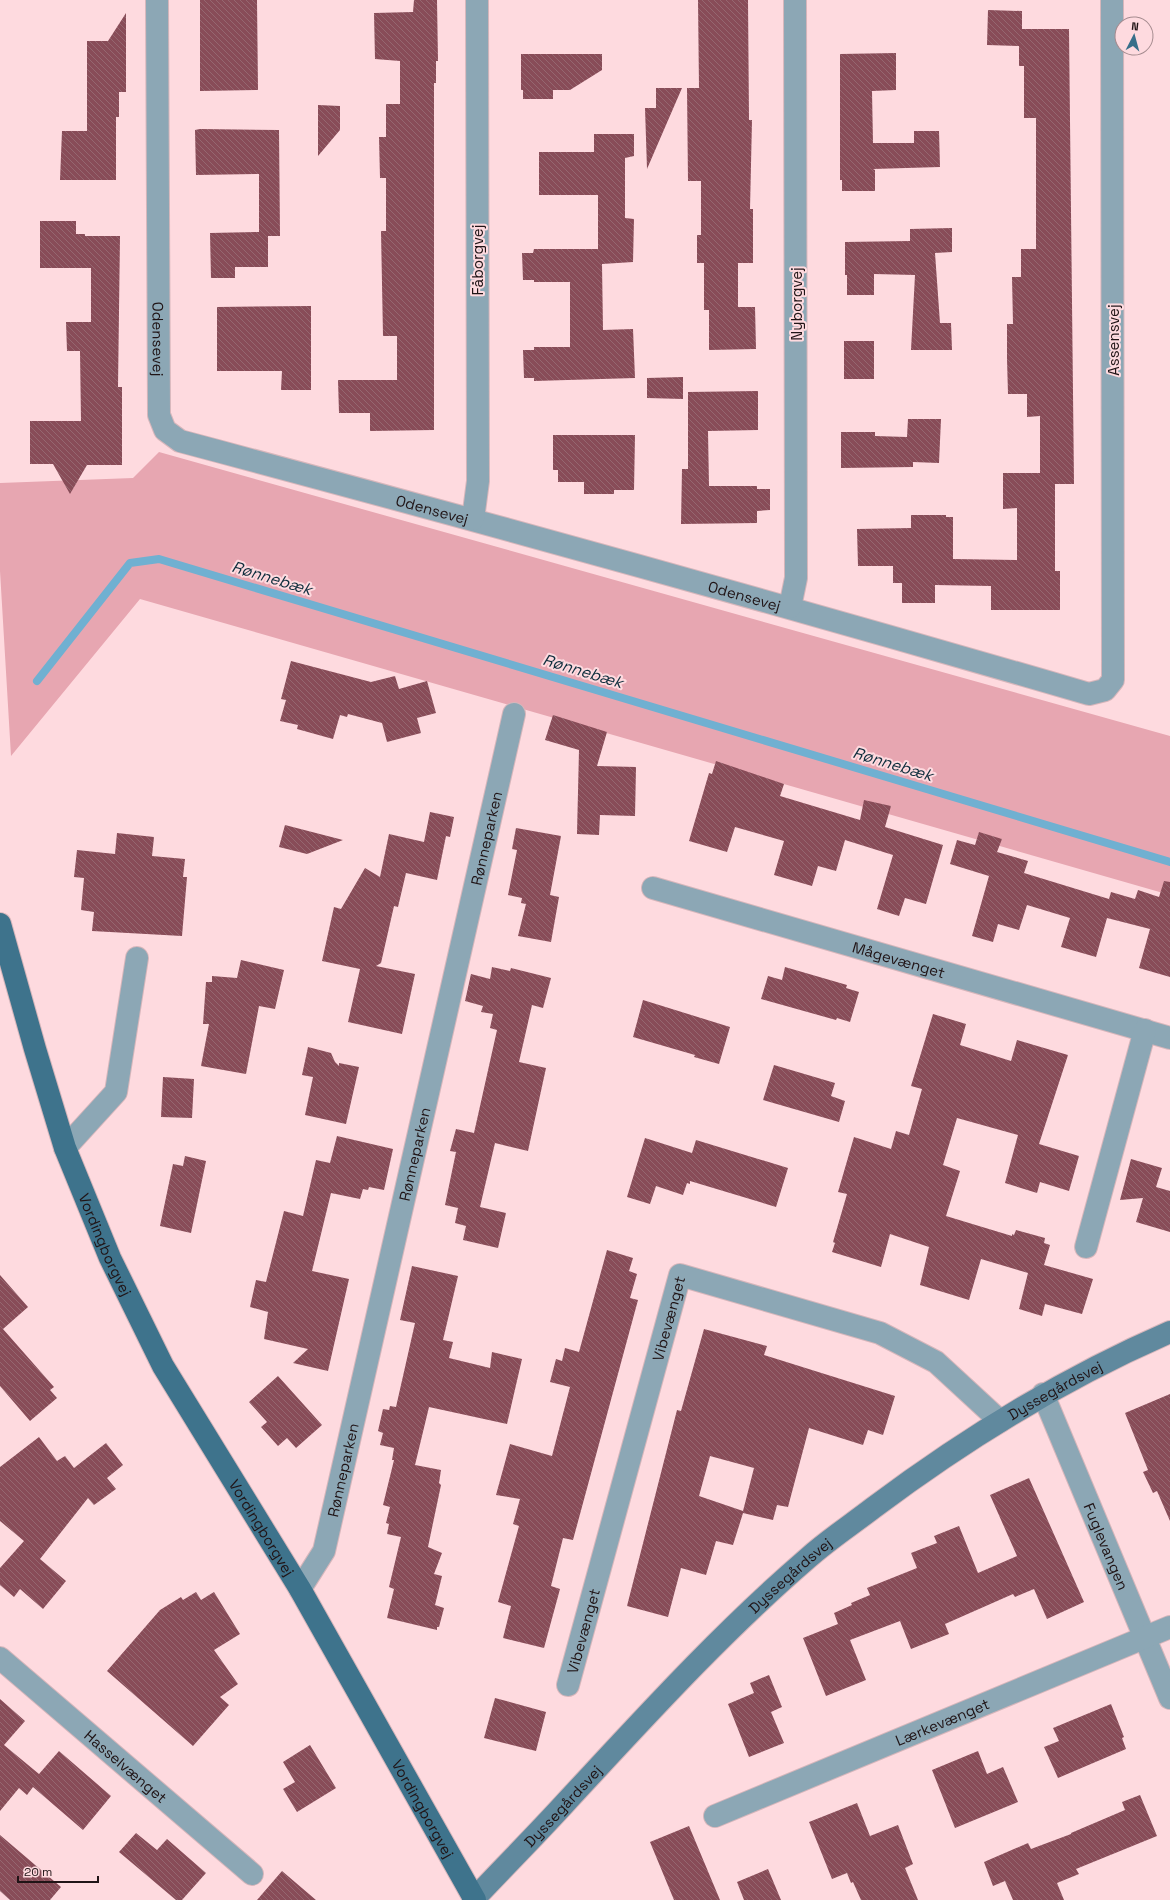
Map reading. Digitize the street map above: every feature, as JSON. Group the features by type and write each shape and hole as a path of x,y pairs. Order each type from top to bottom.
{"main road":[{"name":"Vordingborgvej","path":"0,924 35,1049 65,1148 110,1258 163,1366 300,1589 474,1900"}],"street":[{"name":"Odensevej","path":"157,0 159,415 165,430 180,441 473,519 790,607 1088,694 1105,690 1113,680"},
{"name":"Fåborgvej","path":"473,519 478,481 476,0"},
{"name":"Nyborgvej","path":"790,607 796,578 795,0"},
{"name":"Assensvej","path":"1112,0 1113,680"},
{"name":"Rønneparken","path":"300,1589 324,1551 514,714"},
{"name":"Mågevænget","path":"652,888 1170,1038"},
{"path":"65,1148 116,1092 137,958"},
{"path":"1086,1247 1145,1030"},
{"name":"Vibevænget","path":"568,1685 680,1275 880,1333 936,1362 1000,1421"},
{"name":"Dyssegårdsvej","path":"474,1900 567,1802 641,1720 734,1625 809,1556 923,1470 1043,1394 1170,1332"},
{"name":"Fuglevangen","path":"1043,1394 1170,1698"},
{"name":"Lærkevænget","path":"715,1816 1170,1627"},
{"name":"Hasselvænget","path":"0,1658 252,1874"}],"shaded area":[{"path":"159,452 1170,736 1170,895 140,599 11,756 0,571 0,483 133,478"}],"building":[{"path":"200,0 257,0 258,90 200,91"},
{"path":"414,0 437,0 438,61 436,61 436,83 434,83 434,430 370,431 370,413 339,413 338,380 397,380 397,336 383,336 381,231 386,231 386,178 380,178 379,137 386,137 386,104 400,104 400,61 375,59 374,13 413,12"},
{"path":"698,0 748,0 749,120 752,120 750,209 753,209 753,263 738,263 738,307 755,307 756,349 709,350 709,310 704,310 704,263 697,263 697,235 701,235 701,181 688,181 687,88 699,88"},
{"path":"988,10 1022,11 1022,29 1069,29 1074,484 1055,484 1055,571 1060,571 1060,610 991,610 991,586 935,585 935,603 902,603 902,583 893,583 893,566 858,566 857,529 911,528 911,515 946,515 946,517 953,517 953,559 1017,560 1017,508 1003,509 1003,473 1040,473 1040,416 1027,417 1027,394 1008,394 1007,359 1007,324 1013,324 1012,277 1021,277 1021,249 1036,249 1036,118 1024,118 1024,66 1019,66 1019,46 987,45"},
{"path":"126,13 126,92 119,92 119,117 116,117 116,180 60,180 62,131 87,131 87,41 108,41"},
{"path":"896,53 896,90 872,91 873,143 914,143 914,131 939,131 940,167 873,169 875,170 875,191 842,191 842,180 840,180 840,54"},
{"path":"521,54 602,54 602,70 570,90 553,90 553,99 523,99 523,90 521,90"},
{"path":"656,88 682,88 647,169 645,108 656,108"},
{"path":"318,105 340,106 340,130 318,156"},
{"path":"195,130 279,130 280,236 268,236 268,267 235,267 235,278 211,278 210,233 259,232 259,174 196,175"},
{"path":"594,134 634,134 634,156 625,158 625,218 634,219 633,262 602,264 603,330 633,329 635,378 534,381 534,378 524,378 523,350 534,350 534,347 570,347 570,282 534,282 534,280 523,280 522,253 533,253 534,249 598,249 598,195 539,195 539,152 594,152"},
{"path":"40,221 76,221 76,234 85,234 85,236 120,236 118,387 122,387 122,465 87,465 70,494 53,464 30,464 30,421 81,421 80,351 67,351 66,322 91,322 91,268 40,268"},
{"path":"952,228 952,252 935,253 940,323 951,323 952,350 911,350 915,275 874,274 874,295 847,295 847,275 845,275 845,242 910,241 910,229"},
{"path":"311,306 311,390 281,390 282,371 217,371 217,307"},
{"path":"844,341 874,341 874,379 844,379"},
{"path":"683,377 683,399 647,398 647,378"},
{"path":"758,391 758,430 708,431 709,486 757,486 757,489 770,489 770,510 757,511 757,523 681,524 682,469 688,469 688,392"},
{"path":"908,419 941,419 939,463 913,462 913,467 841,468 841,432 875,432 875,436 907,437"},
{"path":"553,435 635,435 634,490 614,490 614,494 584,494 584,482 558,482 558,470 553,470"},
{"path":"291,661 371,682 395,676 399,689 427,681 436,713 417,718 421,733 387,742 382,723 348,714 347,717 340,715 333,739 297,729 298,725 280,721 286,700 281,699"},
{"path":"553,715 607,732 597,766 636,767 635,816 600,815 599,835 577,834 579,750 545,740"},
{"path":"716,761 784,784 780,796 860,820 864,800 891,806 885,827 943,845 926,904 905,898 899,916 877,909 893,855 845,840 836,871 818,866 812,886 774,875 784,841 735,827 727,852 689,841 709,773 712,774"},
{"path":"430,812 454,817 450,837 446,836 437,880 406,873 398,907 394,906 381,963 376,966 415,974 402,1034 348,1022 360,969 322,961 334,907 341,909 365,868 380,877 389,834 424,842"},
{"path":"285,825 343,840 307,854 279,847"},
{"path":"516,828 561,836 550,895 559,897 551,942 518,936 526,904 521,903 522,898 508,895 517,850 512,849"},
{"path":"979,832 1002,839 997,852 1028,861 1024,873 1109,899 1111,892 1135,899 1138,890 1159,897 1164,881 1170,882 1170,977 1139,968 1150,929 1107,918 1096,957 1061,947 1070,918 1027,905 1019,930 998,924 993,942 972,936 989,876 950,864 957,840 975,845"},
{"path":"117,833 154,837 152,856 185,859 183,877 187,877 182,936 92,931 94,912 81,910 84,878 74,877 77,850 115,854"},
{"path":"241,960 284,970 275,1009 259,1006 246,1074 201,1066 209,1024 203,1024 206,982 212,982 212,976 237,978"},
{"path":"492,967 510,971 511,968 551,978 543,1008 532,1005 519,1062 546,1068 528,1151 495,1143 480,1207 506,1213 498,1248 463,1240 466,1226 455,1223 458,1208 445,1205 456,1152 450,1151 456,1129 474,1133 497,1030 490,1028 493,1014 481,1012 483,1006 465,1001 471,974 490,979"},
{"path":"785,967 847,985 846,988 859,992 850,1022 837,1018 836,1020 761,999 768,976 782,980"},
{"path":"643,1000 730,1027 719,1064 694,1057 695,1055 633,1037"},
{"path":"933,1014 966,1024 960,1045 1011,1061 1017,1040 1068,1055 1039,1144 1079,1156 1069,1191 1040,1182 1037,1193 1005,1183 1018,1135 957,1118 943,1165 960,1171 946,1216 1012,1236 1016,1230 1045,1238 1044,1243 1050,1245 1044,1265 1093,1279 1082,1314 1045,1304 1042,1316 1019,1309 1028,1273 981,1259 969,1300 920,1285 929,1247 890,1234 881,1267 832,1252 835,1243 833,1242 847,1194 838,1192 854,1137 891,1149 896,1131 909,1135 922,1089 911,1086"},
{"path":"308,1047 331,1053 335,1062 339,1066 339,1063 359,1067 346,1124 305,1115 313,1077 302,1075"},
{"path":"774,1065 835,1083 831,1096 845,1101 839,1122 763,1100"},
{"path":"163,1077 194,1079 192,1118 161,1117"},
{"path":"337,1136 393,1149 384,1190 369,1187 368,1190 363,1189 360,1199 331,1193 312,1271 349,1279 328,1371 293,1363 308,1349 264,1339 268,1312 250,1307 256,1280 266,1282 284,1211 303,1216 316,1160 330,1163"},
{"path":"645,1138 692,1153 696,1140 788,1168 776,1207 690,1181 690,1184 687,1183 683,1195 656,1186 650,1204 627,1197"},
{"path":"185,1156 206,1161 191,1233 160,1226 173,1164 183,1166"},
{"path":"1131,1159 1162,1168 1156,1187 1170,1191 1170,1232 1136,1222 1143,1198 1120,1200"},
{"path":"607,1250 633,1258 629,1271 637,1274 630,1298 638,1300 573,1540 563,1538 551,1586 560,1589 544,1648 503,1638 511,1606 498,1602 519,1526 513,1524 520,1499 496,1495 510,1444 552,1456 570,1387 550,1382 556,1359 562,1361 565,1348 579,1352"},
{"path":"412,1266 458,1276 443,1340 453,1342 449,1358 490,1368 492,1352 522,1359 507,1424 429,1407 415,1465 441,1470 439,1483 441,1485 428,1547 442,1553 434,1574 442,1576 435,1605 444,1608 437,1630 387,1618 394,1589 389,1587 401,1537 387,1534 389,1524 386,1523 390,1507 383,1505 394,1460 392,1460 394,1448 380,1445 383,1433 378,1431 383,1409 389,1410 390,1406 396,1407 415,1323 400,1320"},
{"path":"0,1275 28,1307 3,1329 54,1387 50,1390 57,1398 30,1421 0,1386"},
{"path":"704,1329 767,1346 764,1355 895,1396 883,1435 868,1430 863,1445 809,1428 788,1507 777,1505 773,1520 743,1513 733,1545 716,1541 706,1575 681,1568 668,1617 627,1606 677,1410 681,1411","holes":["710,1456 754,1468 743,1511 699,1496"]},
{"path":"278,1376 322,1425 296,1448 287,1438 278,1446 261,1427 267,1422 249,1402"},
{"path":"1170,1394 1170,1521 1157,1491 1153,1493 1143,1472 1148,1470 1125,1413"},
{"path":"39,1437 57,1461 65,1456 74,1468 106,1443 123,1465 107,1478 116,1489 94,1505 88,1498 40,1559 66,1581 43,1609 20,1589 14,1597 0,1585 0,1568 24,1541 0,1521 0,1467"},
{"path":"1029,1478 1084,1602 1047,1619 1034,1589 1015,1597 1013,1594 945,1624 949,1634 911,1649 900,1621 850,1640 866,1680 826,1696 803,1638 838,1624 834,1613 852,1605 851,1603 870,1595 867,1588 917,1568 911,1553 937,1543 934,1536 959,1526 978,1573 1017,1556 990,1495"},
{"path":"196,1592 201,1600 214,1592 240,1634 214,1650 238,1684 220,1697 229,1705 193,1746 107,1671 160,1610 181,1597 183,1600"},
{"path":"769,1675 782,1707 771,1712 784,1743 749,1757 728,1704 754,1693 750,1683"},
{"path":"495,1698 546,1712 536,1751 484,1738"},
{"path":"0,1699 25,1721 4,1745 39,1774 59,1751 111,1796 83,1830 33,1787 27,1795 19,1788 0,1811"},
{"path":"1111,1704 1124,1737 1122,1738 1126,1749 1058,1778 1044,1747 1059,1741 1053,1728"},
{"path":"310,1745 336,1788 297,1812 283,1789 295,1782 283,1762"},
{"path":"978,1751 987,1774 1003,1767 1018,1802 955,1828 932,1770"},
{"path":"1140,1795 1157,1836 1076,1869 1079,1874 1057,1883 1064,1900 1013,1900 1005,1881 993,1886 984,1862 1028,1843 1031,1849 1071,1834 1125,1810 1122,1802"},
{"path":"857,1803 870,1836 898,1825 913,1864 905,1868 918,1900 861,1900 847,1873 832,1879 809,1822"},
{"path":"689,1826 720,1900 674,1900 650,1842"},
{"path":"136,1833 157,1850 167,1839 206,1873 182,1900 176,1900 119,1852"},
{"path":"0,1835 61,1887 50,1900 10,1900 0,1891"},
{"path":"768,1869 781,1900 744,1900 737,1882"},
{"path":"282,1871 316,1900 257,1900"}],"waterway":[{"name":"Rønnebæk","path":"37,681 130,563 159,559 1170,862"}]}
